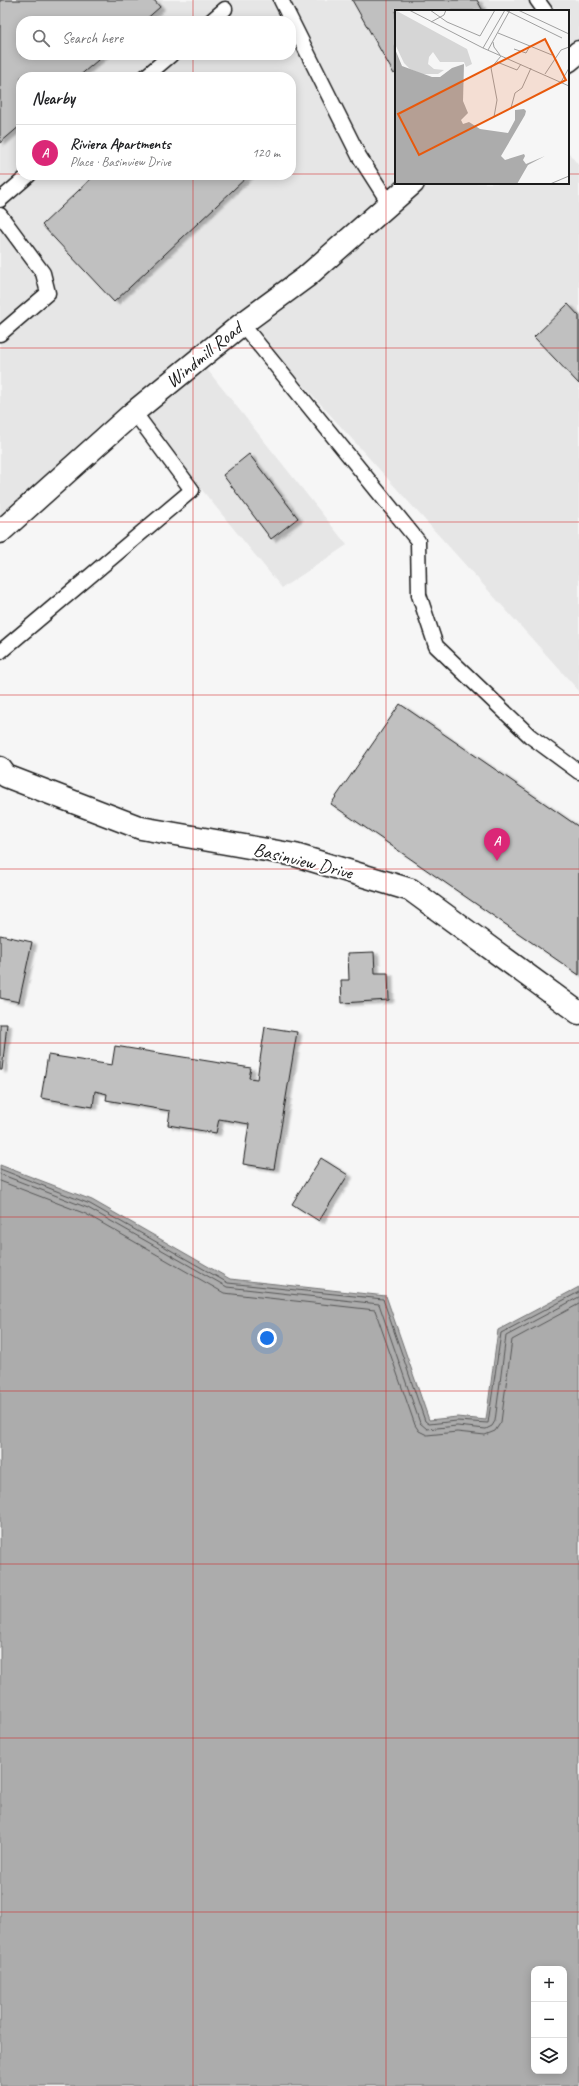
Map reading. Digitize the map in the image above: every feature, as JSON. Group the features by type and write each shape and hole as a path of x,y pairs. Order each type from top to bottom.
{"street":[{"name":"Windmill Road","path":"0,532 134,412 242,324 306,277 412,184"},
{"name":"Basinview Drive","path":"0,768 6,776 141,828 295,855 412,890 579,1013"}],"lane":[{"path":"281,0 289,16"},
{"path":"538,0 544,10"},
{"path":"217,16 225,9"},
{"path":"296,30 360,156 389,203"},
{"path":"151,72 165,60"},
{"path":"0,200 23,180"},
{"path":"0,215 43,273 48,293 0,334"},
{"path":"242,324 418,541 419,595 436,646 530,736 579,772"},
{"path":"0,652 192,490 134,412"}],"shaded area":[{"path":"0,0 579,0 579,63 569,71 569,10 395,10 395,184 569,184 569,153 579,166 579,691 251,327 202,363 347,545 282,588 140,414 0,528"}],"water":[{"path":"0,1165 92,1200 230,1279 386,1296 429,1420 457,1417 486,1420 498,1330 579,1287 579,2086 0,2086"}],"building":[{"path":"0,0 154,0 160,7 150,16 16,16 16,60 98,60 84,72 16,72 16,129 0,143"},
{"path":"352,0 477,0 482,10 395,10 394,74"},
{"path":"90,180 244,180 114,302 42,225"},
{"path":"568,304 579,316 579,384 534,337"},
{"path":"249,454 298,518 271,539 223,475"},
{"path":"400,704 579,827 579,975 331,804"},
{"path":"0,935 32,942 19,1002 0,998"},
{"path":"374,952 375,973 388,973 389,1000 342,1003 341,980 349,980 348,953"},
{"path":"0,1024 7,1024 2,1070 0,1070"},
{"path":"265,1027 297,1032 274,1169 243,1164 249,1124 219,1119 216,1133 168,1125 170,1111 106,1100 107,1094 95,1091 93,1107 41,1098 48,1055 112,1065 115,1046 251,1068 249,1078 257,1079"},
{"path":"321,1158 348,1175 319,1221 292,1204"}],"place":[{"name":"Riviera Apartments","path":"497,861"}]}
